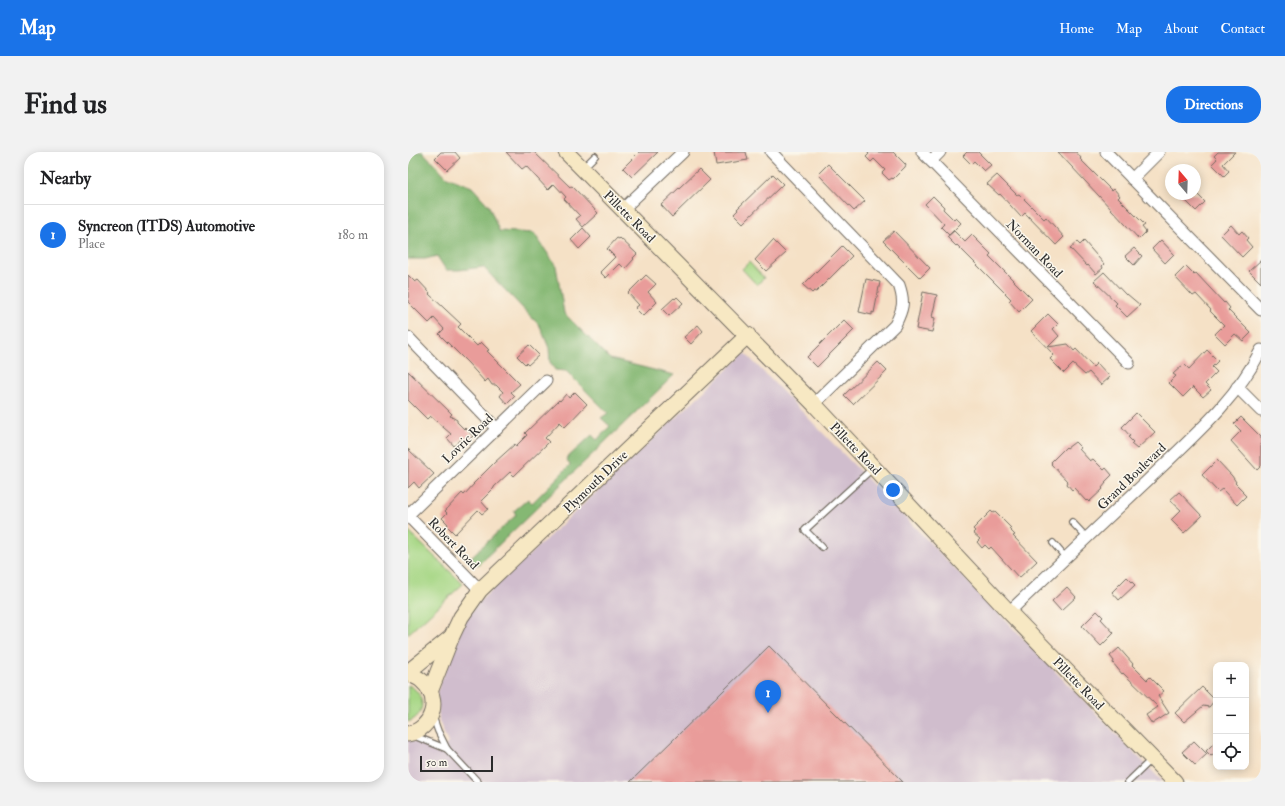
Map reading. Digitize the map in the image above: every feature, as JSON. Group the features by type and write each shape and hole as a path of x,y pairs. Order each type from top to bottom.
{"street":[{"name":"Pillette Road","path":"566,152 748,335 1009,612 1175,782"},
{"path":"623,209 683,152"},
{"path":"771,152 899,285 903,297 903,309 895,325 814,404"},
{"name":"Norman Road","path":"922,152 1128,363"},
{"path":"931,161 940,152"},
{"path":"1106,152 1261,310"},
{"path":"1132,179 1159,152"},
{"name":"Plymouth Drive","path":"430,692 461,617 480,590 748,335"},
{"path":"408,337 497,429"},
{"name":"Grand Boulevard","path":"1009,612 1204,426 1237,387 1254,363 1261,350"},
{"name":"Lovric Road","path":"408,515 546,381"},
{"path":"1237,387 1261,411"},
{"name":"Robert Road","path":"408,515 480,590"},
{"name":"Plymouth Drive","path":"408,673 452,636"},
{"path":"408,673 423,681 430,692 433,702 432,713 428,722 420,729 409,734"}],"lane":[{"path":"583,169 595,156"},
{"path":"822,547 805,530 874,467"},
{"path":"1072,522 1087,538"},
{"path":"1053,543 1066,558"},
{"path":"432,713 438,731 447,749 478,782"},
{"path":"409,734 447,749"},
{"path":"1128,782 1152,759"}],"shaded area":[{"path":"745,353 1163,782 408,782 408,739 423,744 438,754 448,743 439,721 437,692 465,620 481,600"}],"green space":[{"path":"408,152 423,152 447,177 472,187 489,206 499,231 534,233 556,266 564,313 610,359 674,375 478,565 470,558 516,515 514,511 528,499 532,503 570,465 566,459 592,435 597,440 610,426 601,418 608,413 566,371 555,370 550,362 549,348 540,326 483,267 446,270 437,256 425,259 408,259"},
{"path":"749,262 764,278 757,285 742,269"},
{"path":"408,531 463,584 408,634"},
{"path":"408,685 418,693 422,704 419,714 408,722"}],"building":[{"path":"441,152 455,152 460,158 447,170 435,158"},
{"path":"506,152 534,152 570,187 572,186 598,213 583,227 576,219 580,216 564,199 566,197 554,184 548,190 526,166 522,169"},
{"path":"639,152 658,152 632,177 623,168"},
{"path":"714,152 746,152 748,160 716,165"},
{"path":"867,152 893,152 906,165 893,179 892,178 889,180 882,173 885,170 874,159 871,162 866,157 869,154"},
{"path":"967,152 978,152 991,165 984,171 974,161 971,164 963,156"},
{"path":"1058,152 1076,152 1081,158 1080,159 1112,191 1114,189 1120,196 1118,198 1145,225 1142,227 1146,232 1139,239"},
{"path":"1218,152 1235,152 1223,164 1229,171 1224,176 1212,164 1217,159 1214,156"},
{"path":"828,164 865,201 854,211 818,174"},
{"path":"699,169 710,180 672,217 661,205"},
{"path":"773,174 783,184 743,223 734,214 738,210 737,209"},
{"path":"997,175 1044,219 1046,217 1064,237 1056,245 1025,213 1021,217 1000,194 999,195 987,184"},
{"path":"933,196 954,220 956,218 961,223 949,235 941,227 944,224 925,204"},
{"path":"1201,198 1205,202 1196,211 1185,200 1201,200"},
{"path":"1231,225 1239,234 1242,231 1248,238 1246,240 1252,247 1242,257 1221,235"},
{"path":"583,228 591,237 579,249 571,240"},
{"path":"894,231 930,268 920,278 883,241"},
{"path":"954,231 965,242 972,235 991,254 989,256 1032,299 1019,312 1009,301 1011,299 957,245 956,246 947,237"},
{"path":"617,238 620,238 637,254 625,269 620,264 606,278 600,272 615,257 607,249"},
{"path":"773,240 786,253 766,271 755,260"},
{"path":"1161,240 1174,254 1165,263 1152,249"},
{"path":"1084,241 1104,264 1102,266 1103,268 1096,274 1070,248 1077,242 1080,245"},
{"path":"842,246 852,256 816,292 814,291 812,293 803,285"},
{"path":"1134,248 1142,256 1134,265 1125,256"},
{"path":"1261,260 1261,283 1249,271"},
{"path":"1186,266 1195,275 1196,273 1224,303 1225,302 1230,308 1228,310 1251,333 1243,341 1235,334 1225,344 1215,334 1224,325 1196,294 1193,296 1175,277"},
{"path":"1104,272 1126,295 1127,294 1140,305 1127,317 1115,305 1117,303 1094,281"},
{"path":"408,275 415,282 418,280 430,293 429,294 461,324 458,327 477,346 481,342 489,350 487,351 520,384 511,392 515,396 507,404 500,396 503,392 496,385 492,385 488,379 485,382 439,334 444,329 434,318 429,323 408,302"},
{"path":"646,275 656,284 648,292 657,302 643,316 635,308 639,305 628,293"},
{"path":"866,279 880,282 874,313 872,312 872,315 859,312"},
{"path":"923,292 937,295 932,317 935,318 932,332 916,329"},
{"path":"677,297 683,303 669,316 662,309"},
{"path":"1048,314 1058,324 1053,329 1059,336 1048,347 1068,344 1074,351 1076,349 1093,367 1097,363 1110,377 1101,385 1089,372 1085,375 1073,364 1064,373 1050,359 1054,355 1031,331"},
{"path":"844,320 854,330 817,367 807,357"},
{"path":"698,325 703,331 691,344 684,337"},
{"path":"529,345 539,355 528,365 517,356"},
{"path":"1207,350 1218,361 1212,367 1217,372 1205,384 1211,390 1203,397 1193,387 1183,397 1169,383 1176,376 1173,374 1184,364 1189,369"},
{"path":"878,362 887,371 853,404 844,395"},
{"path":"408,371 452,414 450,416 457,420 457,422 464,429 465,428 473,436 466,442 463,438 454,446 447,438 451,434 430,416 427,419 408,400"},
{"path":"575,392 587,404 565,427 560,422 545,438 549,442 514,476 510,472 494,487 481,501 488,509 482,514 478,510 455,534 442,518 447,513 445,511 462,493 464,495 494,463 515,444 516,446 527,435 525,433 559,400 560,401 566,394 569,398"},
{"path":"1136,413 1155,432 1137,449 1131,444 1133,442 1128,437 1130,436 1122,427"},
{"path":"1241,417 1261,437 1261,466 1257,470 1231,441 1241,431 1234,424"},
{"path":"1075,442 1090,461 1093,459 1104,470 1106,468 1112,475 1105,482 1106,483 1102,488 1103,489 1089,502 1087,500 1086,501 1074,488 1072,490 1067,484 1068,482 1051,464 1051,462 1066,447 1067,448"},
{"path":"408,449 434,474 419,488 414,482 408,488"},
{"path":"1217,460 1232,476 1236,482 1235,483 1246,496 1237,505 1222,489 1218,492 1202,475"},
{"path":"1179,492 1202,516 1184,533 1171,520 1181,510 1170,500"},
{"path":"991,511 993,513 995,512 1011,528 1009,529 1015,535 1013,536 1037,561 1019,578 991,547 989,549 985,545 982,548 977,542 980,539 973,533 975,531 973,529"},
{"path":"1127,577 1135,585 1119,600 1112,592"},
{"path":"1067,587 1076,597 1061,611 1052,601"},
{"path":"1097,611 1103,617 1101,619 1114,633 1101,646 1082,626"},
{"path":"769,646 903,782 630,782"},
{"path":"1119,648 1133,664 1132,665 1147,680 1150,677 1164,691 1158,696 1169,713 1152,724 1146,715 1158,707 1123,673 1122,674 1113,663 1114,661 1110,656"},
{"path":"1202,687 1213,698 1213,702 1209,707 1203,706 1184,722 1175,713"},
{"path":"1194,741 1207,754 1195,765 1182,752"},
{"path":"1213,744 1213,754 1211,756 1206,751"}],"place":[{"name":"Syncreon (ITDS) Automotive","path":"768,713"}]}
